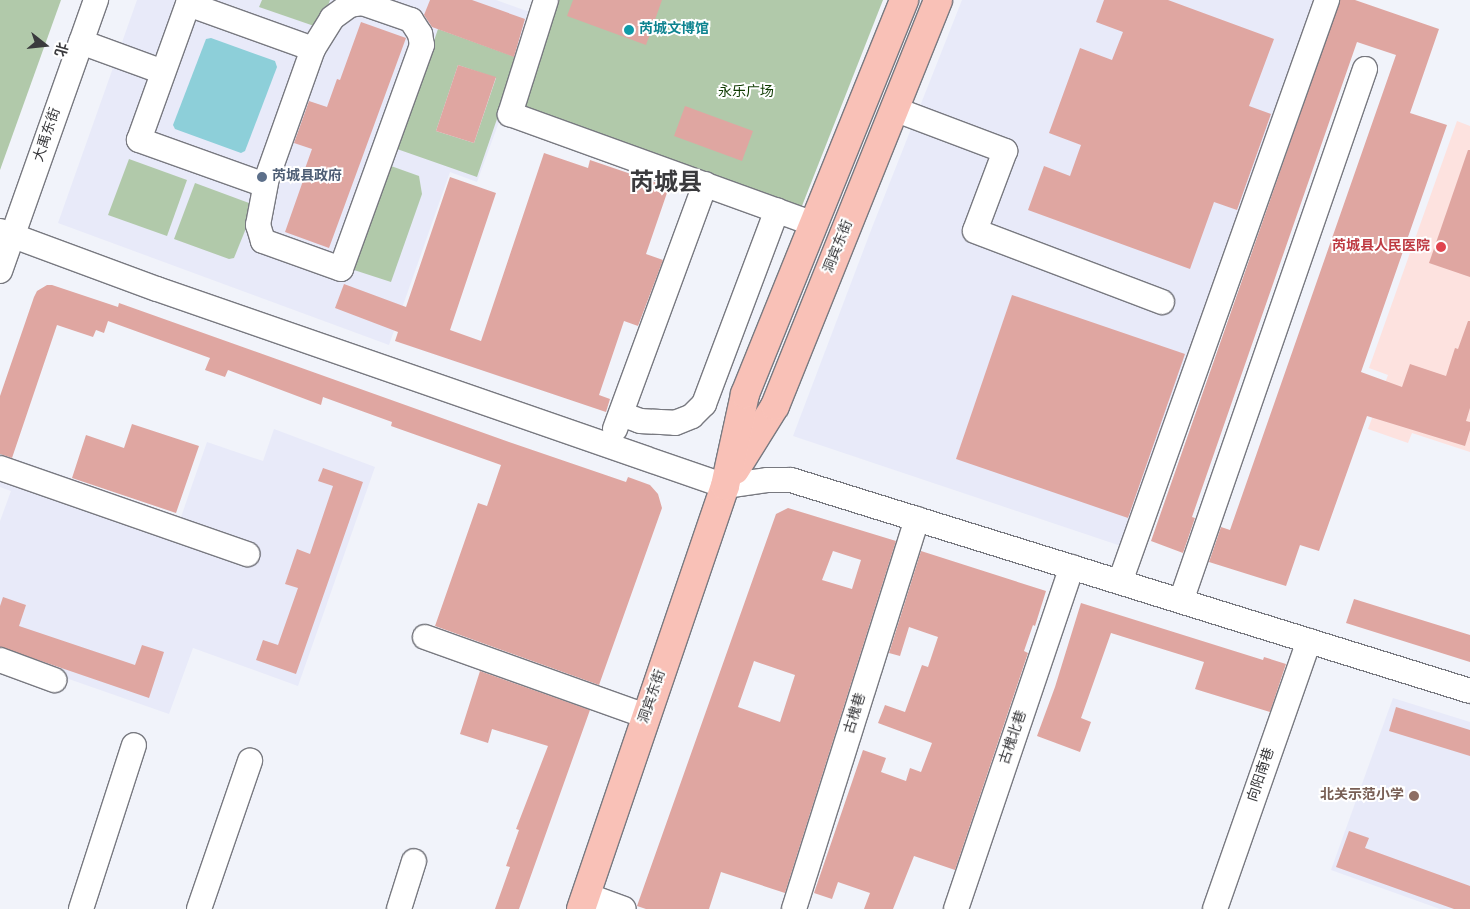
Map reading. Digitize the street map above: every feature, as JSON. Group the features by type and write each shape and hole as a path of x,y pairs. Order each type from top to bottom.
{"main road":[{"name":"洞宾东街","path":"583,902 724,486 745,394 904,0"},
{"name":"洞宾东街","path":"724,486 775,406 938,0"}],"street":[{"name":"大禹东街","path":"0,270 6,234 96,0"},
{"path":"546,0 510,114 814,224"},
{"path":"1120,582 1327,0"},
{"path":"362,3 411,20 417,26 422,39 422,45 341,269 263,241 258,225 265,185 314,49 332,18 350,5 362,3"},
{"path":"265,185 139,140 163,72 188,4 314,49"},
{"path":"81,42 163,72"},
{"path":"1181,601 1365,69"},
{"path":"894,109 1005,151 975,231 1162,302"},
{"path":"609,446 705,184"},
{"path":"621,414 640,421 675,423 692,416 704,404 777,210"},
{"path":"6,234 157,289 724,486 767,480 791,480 1470,691"},
{"path":"0,468 247,554"},
{"name":"古槐巷","path":"794,909 917,519"},
{"name":"古槐北巷","path":"956,909 1072,567"},
{"path":"425,637 646,716"},
{"name":"向阳南巷","path":"1215,909 1309,641"},
{"path":"0,660 54,680"},
{"path":"81,909 134,745"},
{"path":"199,909 250,761"},
{"path":"399,909 414,860"},
{"path":"583,902 624,909"}],"shaded area":[{"name":"芮城县政府","path":"137,0 496,0 538,15 477,182 450,172 389,345 58,223"},
{"path":"962,0 1316,0 1124,547 793,436 873,225"},
{"name":"芮城县人民医院","path":"1457,121 1470,126 1470,452 1412,433 1408,443 1368,429 1388,375 1369,368"},
{"path":"274,429 375,467 298,686 193,648 169,714 0,655 0,521 11,491 0,487 0,456 15,462 16,459 181,517 207,442 263,461"},
{"name":"北关示范小学","path":"1393,698 1470,722 1470,909 1440,909 1331,870"}],"green space":[{"path":"0,0 61,0 0,170"},
{"path":"262,0 330,0 322,23 317,27 259,7"},
{"name":"永乐广场","path":"556,0 883,0 800,211 517,110"},
{"path":"438,29 518,58 477,177 397,149","holes":["458,65 496,78 474,143 436,131"]},
{"path":"129,159 187,180 167,236 108,215"},
{"path":"391,166 419,176 422,194 391,282 354,270 351,264 386,167"},
{"path":"195,183 249,203 252,207 253,211 234,258 229,259 174,239"}],"water":[{"path":"211,38 275,61 277,67 245,151 241,153 175,129 173,125 206,39"}],"building":[{"path":"430,0 472,0 525,19 514,57 432,27 424,15"},
{"name":"芮城文博馆","path":"573,0 662,0 646,45 567,16"},
{"path":"1104,0 1168,0 1274,39 1249,106 1271,114 1237,210 1214,202 1190,269 1028,210 1044,166 1070,176 1081,145 1049,133 1080,48 1112,60 1123,32 1096,22"},
{"path":"1340,0 1355,0 1439,29 1410,113 1447,125 1361,372 1402,387 1410,364 1446,376 1455,348 1458,349 1468,321 1470,321 1470,408 1466,421 1470,422 1470,430 1465,446 1367,416 1319,551 1300,545 1286,586 1209,562 1221,527 1230,530 1396,55 1357,42 1192,517 1195,518 1183,553 1151,541"},
{"path":"361,22 406,38 329,248 285,232 312,149 294,143 309,101 327,107 337,79 340,80"},
{"path":"458,65 496,77 474,143 436,131"},
{"path":"685,106 753,131 742,161 674,136"},
{"path":"1468,150 1470,150 1470,277 1429,263"},
{"path":"544,153 588,168 590,160 669,187 646,254 663,260 638,326 624,321 599,395 610,399 606,412 395,341 398,332 335,308 344,284 406,307 450,177 496,193 450,330 481,341"},
{"path":"47,285 118,307 119,303 509,442 626,482 628,477 650,485 658,494 662,508 599,685 435,626 478,503 487,506 501,465 391,426 392,422 323,397 321,405 228,370 225,377 205,370 210,358 108,321 104,333 96,330 93,337 57,325 12,458 0,454 0,396 34,297 37,291"},
{"path":"1012,295 1185,354 1128,518 956,459"},
{"path":"132,424 199,446 176,513 72,478 86,435 124,448"},
{"path":"323,468 363,482 296,674 256,660 263,640 278,645 298,588 285,584 297,549 310,554 333,486 318,481"},
{"path":"788,508 896,541 785,893 721,872 709,909 646,909 637,906 776,514","holes":["833,551 861,560 852,589 822,580","754,661 795,675 780,722 738,707"]},
{"path":"921,551 1046,591 1035,626 1033,625 1024,651 1028,653 955,870 914,856 893,909 864,909 870,893 838,882 832,899 814,893 863,750 886,758 881,772 906,781 910,768 921,772 932,743 878,723 885,705 905,712 922,665 928,667 938,637 909,627 900,656 889,653"},
{"path":"3,597 26,605 19,626 135,665 142,645 164,652 149,698 0,647 0,606"},
{"path":"1354,599 1470,635 1470,662 1346,623"},
{"path":"1081,603 1263,660 1264,657 1286,664 1270,712 1195,689 1204,662 1111,633 1081,718 1091,722 1080,752 1037,736 1055,687"},
{"path":"480,671 590,710 519,909 495,909 510,867 506,866 519,830 516,829 548,746 492,729 488,743 460,734"},
{"path":"1396,707 1470,730 1470,756 1389,731"},
{"path":"1349,831 1369,838 1365,848 1470,886 1470,909 1454,909 1336,867"}],"place":[{"name":"芮城文博馆","path":"629,30"},
{"name":"芮城县政府","path":"262,177"},
{"name":"芮城县人民医院","path":"1441,247"},
{"name":"北关示范小学","path":"1414,796"}],"district":[{"name":"芮城县","path":"666,185"}]}
